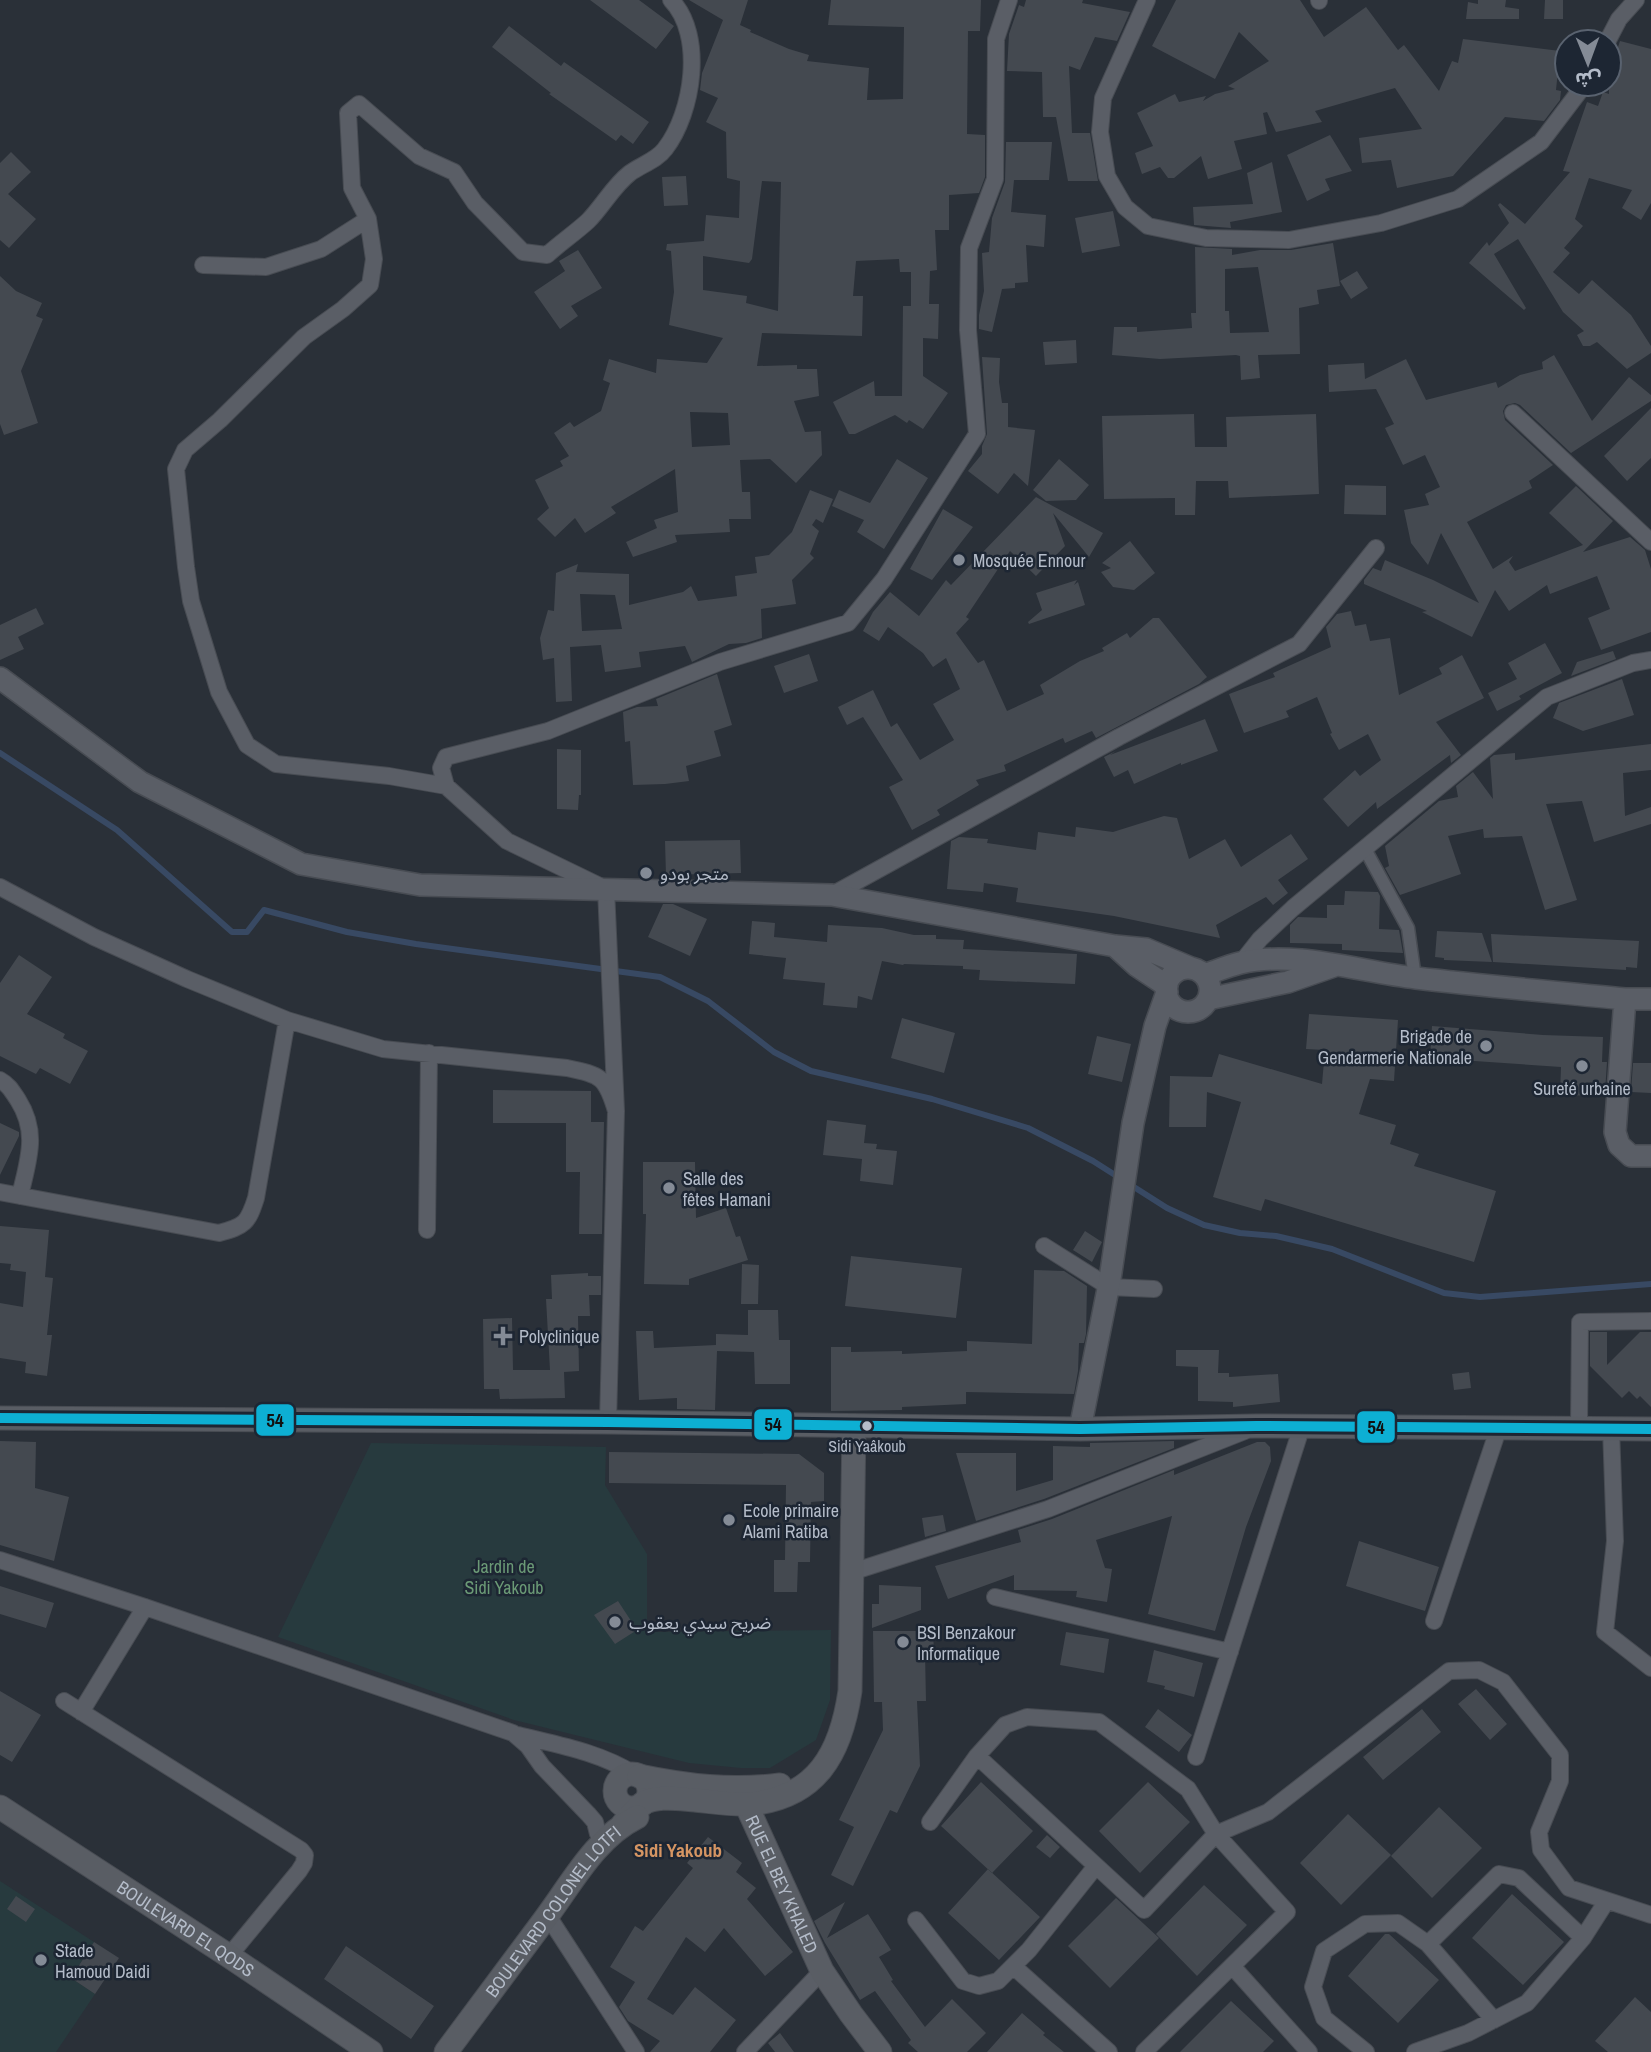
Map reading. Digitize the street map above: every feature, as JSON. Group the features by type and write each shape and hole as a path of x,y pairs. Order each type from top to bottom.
{"main road":[{"path":"0,1418 608,1422 1080,1429 1256,1426 1651,1429"},
{"path":"820,1425 841,1441 854,1469"},
{"name":"RUE EL BEY KHALED","path":"854,1426 850,1691 846,1722 833,1752 815,1777 797,1791 774,1801 746,1804 822,1971 880,2052"},
{"path":"854,1469 864,1443 871,1436 895,1427"},
{"name":"RUE EL BEY KHALED","path":"637,1775 705,1787 735,1789 783,1784 800,1776 833,1752"},
{"path":"573,1877 609,1812 619,1780 629,1774 637,1775 647,1783 646,1799 623,1824"},
{"path":"615,1790 618,1800 627,1807 658,1799 746,1804"},
{"name":"BOULEVARD COLONEL LOTFI","path":"446,2052 548,1916 573,1877 623,1824 683,1799"},
{"name":"BOULEVARD EL QODS","path":"0,1807 229,1955 371,2052"}],"street":[{"path":"606,889 507,841 446,786 388,776 276,764 247,745 219,692 191,601 176,469 185,450 229,412 304,337 343,309 370,285 374,260 368,219 352,188 348,113 359,104 419,156 454,172 475,203 523,252 547,255 589,219 629,173 664,152 681,124 691,73 692,43 680,9 671,0"},
{"path":"446,786 441,768 446,757 548,731 720,662 848,623 884,579 977,434 968,330 969,248 995,179 996,39 1009,0"},
{"path":"1147,0 1103,98 1100,132 1107,176 1125,207 1148,226 1206,238 1289,240 1381,223 1458,199 1541,142 1577,98"},
{"path":"1614,28 1636,0"},
{"path":"203,265 266,267 321,249 368,219"},
{"path":"1513,413 1651,542"},
{"path":"832,895 1119,737 1299,644 1376,548"},
{"path":"1241,963 1260,939 1293,908 1547,698 1633,663 1651,660"},
{"path":"0,678 140,782 301,864 420,885 832,895 1115,946 1146,949 1198,972 1210,987 1208,999 1200,1009 1186,1012 1152,1045"},
{"path":"1365,849 1408,928 1415,978"},
{"path":"0,887 94,937 287,1020 383,1049 567,1068 595,1074 609,1089 616,1111"},
{"path":"606,889 616,1111 608,1422"},
{"path":"1115,946 1167,989 1173,1005 1186,1012"},
{"path":"1080,1429 1110,1283 1133,1123 1159,1009 1169,980 1178,971 1198,972 1270,960 1312,961 1415,978 1625,999 1651,999"},
{"path":"1208,999 1288,982 1334,966"},
{"path":"1625,999 1615,1132 1619,1145 1631,1156 1651,1156"},
{"path":"0,1192 219,1233 240,1227 250,1218 256,1198 287,1020"},
{"path":"427,1230 429,1053"},
{"path":"0,1080 9,1085 26,1113 32,1139 20,1196"},
{"path":"1044,1246 1110,1283 1154,1289"},
{"path":"1579,1428 1580,1322 1651,1321"},
{"path":"852,1572 1048,1509 1256,1426"},
{"path":"1196,1757 1302,1426"},
{"path":"1434,1621 1499,1427"},
{"path":"1611,1429 1615,1541 1605,1632 1651,1668"},
{"path":"0,1560 513,1733 594,1754 637,1775"},
{"path":"995,1597 1230,1652"},
{"path":"81,1712 145,1607"},
{"path":"977,1756 1144,1910 1216,1834 1268,1812 1449,1671 1479,1670 1503,1682 1560,1755 1560,1781 1539,1832 1541,1850 1569,1888 1651,1915"},
{"path":"64,1701 305,1855 299,1871 229,1955"},
{"path":"930,1822 977,1756 1005,1725 1027,1717 1099,1723 1188,1789 1216,1834 1287,1912 1144,2052"},
{"path":"513,1733 528,1746 542,1766 595,1822 598,1834"},
{"path":"916,1920 963,1982 979,1986 998,1981 1096,1866"},
{"path":"1428,1944 1499,1874 1519,1878 1583,1938"},
{"path":"1415,2052 1468,2033 1527,2003 1583,1938 1606,1902"},
{"path":"548,1916 636,2052"},
{"path":"1366,2052 1324,2018 1313,1987 1324,1951 1365,1924 1398,1923 1428,1944 1494,2020"},
{"path":"1013,1966 1109,2052"},
{"path":"1233,1967 1309,2052"},
{"path":"745,2052 822,1971"}],"green space":[{"name":"Jardin de Sidi Yakoub","path":"371,1443 606,1447 605,1485 647,1554 647,1632 831,1630 830,1700 816,1740 770,1768 689,1763 514,1720 278,1637"},
{"name":"Stade Hamoud Daidi","path":"0,1881 94,1942 71,1978 95,1994 56,2052 0,2052"}],"building":[{"path":"590,0 639,0 674,26 656,49"},
{"path":"689,0 748,0 740,25 751,30 750,32 809,55 807,61 869,68 867,100 903,99 904,27 828,25 831,0 981,0 980,31 968,31 967,134 985,135 985,177 979,193 949,195 949,230 935,230 937,270 930,271 929,304 939,304 938,339 923,338 923,376 948,393 923,429 895,415 855,434 849,434 833,402 874,381 875,396 902,396 903,306 911,306 911,272 900,272 899,259 856,261 853,296 863,296 862,336 762,333 757,366 797,365 797,369 817,369 819,396 794,401 805,432 821,431 822,455 796,483 770,459 740,460 742,492 750,492 751,519 729,519 730,532 675,535 677,542 633,557 626,542 657,528 654,520 678,512 675,469 611,507 616,513 585,533 575,518 555,537 537,519 549,508 535,480 563,466 560,461 569,456 554,433 570,422 574,427 601,411 610,383 603,380 609,359 656,373 657,359 707,363 723,338 669,325 674,292 671,251 666,250 667,244 704,241 706,215 739,218 740,181 727,178 726,132 706,122 718,98 700,90 702,73 723,20","holes":["762,181 781,182 778,311 746,303 747,296 703,290 703,256 749,263 752,259","690,412 728,413 730,445 692,447"]},
{"path":"1026,0 1083,0 1082,3 1130,12 1117,41 1095,37 1080,70 1069,66 1072,133 1090,133 1098,181 1068,181 1056,117 1043,117 1042,72 1007,71 1009,34 1019,5 1024,7"},
{"path":"1176,0 1300,0 1324,37 1366,7 1398,50 1404,45 1439,91 1452,61 1458,63 1463,39 1553,50 1553,98 1560,100 1544,121 1505,117 1453,176 1397,188 1391,160 1362,163 1359,138 1422,129 1395,88 1315,111 1322,122 1276,132 1267,112 1263,113 1267,134 1234,141 1242,169 1208,179 1201,156 1174,178 1168,178 1160,167 1142,174 1135,153 1153,146 1137,113 1175,94 1179,102 1206,96 1203,101 1215,94 1235,89 1228,86 1269,61 1239,32 1215,79 1152,46"},
{"path":"1478,0 1506,0 1505,7 1519,9 1519,19 1466,19 1468,2 1478,4"},
{"path":"1545,0 1563,0 1563,19 1544,19"},
{"path":"509,26 561,66 564,62 649,122 633,144 621,135 616,141 549,94 551,93 492,47"},
{"path":"1623,42 1651,49 1651,203 1641,220 1622,208 1632,190 1589,178 1575,219 1583,226 1564,248 1570,253 1553,272 1579,294 1592,280 1631,315 1651,346 1651,353 1627,369 1597,342 1583,346 1577,335 1584,331 1563,312 1518,239 1494,254 1526,308 1524,310 1469,263 1487,242 1489,246 1509,223 1498,205 1500,203 1525,224 1570,172 1563,171 1587,102 1598,106 1601,98 1623,98"},
{"path":"1330,135 1352,171 1325,179 1330,190 1307,201 1287,155"},
{"path":"1006,142 1052,142 1049,180 1014,180 1011,212 1046,215 1044,247 1026,245 1028,282 1015,283 1015,288 1002,289 992,332 979,329 984,291 982,253 989,252 992,218 1005,182"},
{"path":"11,152 31,172 8,194 36,219 9,248 0,240 0,163"},
{"path":"1272,162 1282,212 1230,222 1231,228 1194,225 1193,207 1253,204 1247,173"},
{"path":"686,176 688,205 664,206 662,177"},
{"path":"1113,211 1120,246 1082,253 1075,218"},
{"path":"1333,243 1340,286 1317,290 1319,304 1299,308 1300,354 1258,355 1260,378 1241,380 1240,356 1236,355 1160,359 1112,355 1114,327 1137,327 1137,332 1192,328 1191,313 1196,313 1195,247 1232,249 1232,255 1260,250 1291,250","holes":["1258,267 1269,332 1230,333 1229,311 1225,311 1225,269"]},
{"path":"578,250 602,288 571,306 578,316 560,329 534,292 565,271 559,261"},
{"path":"1357,271 1368,288 1351,299 1340,281"},
{"path":"0,276 16,291 42,303 36,316 43,319 21,371 38,423 4,435 0,424"},
{"path":"1076,340 1077,363 1045,365 1043,342"},
{"path":"1554,355 1592,421 1629,377 1651,395 1651,401 1571,453 1520,405 1506,405 1503,411 1505,420 1553,465 1529,481 1532,488 1467,522 1493,569 1513,556 1509,562 1515,571 1583,545 1549,513 1576,486 1613,521 1583,552 1630,537 1645,550 1651,569 1651,632 1601,650 1588,618 1610,609 1597,576 1550,594 1547,585 1509,611 1495,590 1472,637 1422,612 1427,611 1364,584 1373,568 1381,571 1385,560 1479,603 1441,533 1428,565 1411,543 1404,510 1429,505 1425,494 1440,487 1425,455 1403,465 1385,428 1394,424 1376,389 1329,392 1328,365 1364,363 1365,379 1406,359 1426,400 1496,382 1498,388 1520,375 1543,369 1542,362"},
{"path":"982,357 1000,358 999,382 1002,403 1008,403 1008,427 1035,430 1028,486 1014,473 998,494 968,471 982,454 987,434"},
{"path":"1651,408 1651,458 1627,481 1604,456"},
{"path":"1194,414 1195,447 1227,447 1226,417 1316,414 1319,494 1229,498 1228,481 1196,481 1195,515 1175,515 1175,498 1104,499 1102,416"},
{"path":"897,459 928,478 884,549 857,532 864,520 832,506 839,490 870,503"},
{"path":"1059,459 1089,485 1076,500 1046,501 1033,490"},
{"path":"1345,485 1386,486 1386,515 1344,514"},
{"path":"810,490 833,499 823,523 816,519 812,525 819,531 810,554 814,558 792,580 796,604 761,609 762,638 729,644 692,662 685,646 639,652 641,667 605,672 601,645 570,647 572,701 556,702 554,658 543,660 540,638 548,610 554,611 556,573 578,564 576,572 629,574 629,605 683,592 691,586 698,601 737,596 735,576 757,573 755,557 769,555 792,532","holes":["580,594 615,595 622,629 582,631"]},
{"path":"1036,497 1103,533 1089,557 1053,513 1065,546 1036,576 1010,551 966,617 969,619 956,633 978,663 984,660 1007,711 1044,694 1040,685 1080,661 1104,651 1102,648 1127,633 1130,638 1153,618 1159,618 1207,677 1199,684 1096,738 1092,731 1065,743 1063,738 1004,765 1006,771 976,780 979,785 937,810 940,815 912,830 889,787 903,780 863,717 847,725 838,707 873,690 891,727 897,723 920,760 954,740 933,704 960,689 946,658 933,667 923,653 888,627 879,641 863,631 873,612 890,592 919,616 946,580 951,585"},
{"path":"943,509 973,527 932,580 910,569"},
{"path":"1130,541 1155,573 1134,590 1113,587 1101,572 1111,568 1102,563"},
{"path":"1077,580 1074,585 1078,582 1085,605 1029,624 1042,610 1036,593"},
{"path":"36,608 44,624 18,637 24,649 0,660 0,625"},
{"path":"1351,611 1355,626 1366,624 1370,641 1390,638 1399,695 1442,674 1439,668 1462,655 1484,698 1436,722 1461,755 1451,763 1450,755 1377,809 1376,802 1348,827 1323,799 1355,770 1360,776 1381,760 1368,734 1339,750 1330,734 1332,733 1317,697 1286,711 1289,717 1244,733 1229,694 1275,677 1273,673 1331,647 1326,627 1337,614"},
{"path":"1545,643 1562,673 1497,711 1488,693 1517,679 1508,663"},
{"path":"1613,651 1616,659 1571,676 1577,662"},
{"path":"809,654 818,681 784,693 774,666"},
{"path":"717,674 732,725 714,731 721,756 686,766 689,781 633,785 630,741 625,742 623,712 637,707 658,706 656,699"},
{"path":"1622,679 1634,715 1583,731 1553,718 1559,703"},
{"path":"1205,719 1218,751 1181,763 1134,784 1128,770 1114,777 1104,757 1116,751 1110,755"},
{"path":"1651,744 1651,770 1623,773 1625,816 1651,807 1651,824 1594,842 1582,801 1546,804 1577,900 1545,910 1522,836 1484,838 1483,829 1448,836 1461,874 1400,895 1385,868 1389,866 1385,846 1439,801 1458,797 1456,786 1473,772 1493,799 1490,758 1494,755 1515,753 1515,760"},
{"path":"557,749 581,750 581,795 578,810 557,809"},
{"path":"1164,816 1177,818 1189,859 1225,839 1241,867 1291,834 1308,859 1278,880 1288,893 1273,905 1266,897 1216,925 1220,938 1114,916 1016,902 1018,888 984,883 983,892 947,889 951,841 959,837 988,839 987,843 1036,850 1038,832 1075,837 1076,827 1113,832"},
{"path":"740,840 741,873 666,875 665,841"},
{"path":"1345,891 1378,892 1379,929 1399,930 1403,953 1342,950 1342,944 1290,943 1290,925 1298,917 1327,918 1327,905 1344,905"},
{"path":"663,904 673,904 707,919 690,956 648,937"},
{"path":"752,921 775,923 774,937 827,942 828,925 882,928 914,935 936,935 936,939 964,940 963,949 1077,954 1075,984 979,980 980,970 963,969 963,966 903,965 882,961 872,1000 858,996 857,1008 823,1005 825,983 783,979 786,958 749,954"},
{"path":"1437,931 1482,933 1492,962 1444,960 1435,957"},
{"path":"1491,934 1639,941 1637,968 1626,967 1626,970 1493,962"},
{"path":"19,955 52,977 27,1014 65,1034 63,1038 88,1051 70,1084 40,1068 36,1074 0,1056 0,983"},
{"path":"1309,1014 1398,1020 1394,1081 1370,1079 1359,1114 1396,1125 1390,1144 1419,1154 1414,1166 1496,1191 1474,1262 1265,1199 1261,1211 1213,1197 1241,1102 1207,1092 1206,1127 1169,1127 1170,1076 1212,1077 1219,1054 1322,1084 1325,1050 1306,1049"},
{"path":"902,1018 955,1033 944,1073 891,1058"},
{"path":"1432,1026 1603,1037 1602,1062 1607,1062 1605,1092 1601,1092 1601,1096 1560,1095 1561,1067 1430,1058"},
{"path":"1097,1036 1131,1044 1122,1082 1088,1074"},
{"path":"1633,1063 1651,1063 1651,1093 1631,1092"},
{"path":"493,1090 591,1091 591,1122 604,1122 602,1234 579,1234 580,1172 566,1172 566,1123 493,1123"},
{"path":"827,1120 866,1125 864,1143 877,1144 876,1149 897,1151 893,1185 860,1181 862,1159 823,1155"},
{"path":"0,1123 19,1132 19,1136 0,1175"},
{"path":"643,1162 695,1162 696,1218 726,1208 748,1260 689,1279 689,1285 644,1284 646,1214 643,1214"},
{"path":"0,1226 49,1230 45,1277 53,1278 47,1335 52,1335 47,1376 25,1373 26,1362 0,1358 0,1303 23,1307 26,1272 10,1270 11,1264 0,1263"},
{"path":"1085,1231 1102,1242 1092,1262 1073,1250"},
{"path":"851,1256 962,1268 956,1318 845,1306"},
{"path":"742,1264 759,1265 758,1304 741,1304"},
{"path":"1034,1270 1064,1271 1087,1286 1086,1334 1084,1343 1079,1343 1074,1394 966,1392 966,1404 902,1407 902,1410 831,1411 831,1347 851,1347 851,1352 902,1351 902,1354 967,1351 967,1341 1032,1344"},
{"path":"588,1273 588,1276 601,1276 601,1295 589,1295 590,1316 578,1316 579,1371 564,1372 565,1398 500,1399 499,1389 484,1389 483,1319 512,1318 513,1370 550,1370 546,1299 552,1299 551,1275"},
{"path":"748,1310 778,1310 779,1340 790,1340 790,1384 755,1384 754,1352 717,1351 715,1410 677,1409 677,1398 639,1400 636,1331 653,1331 654,1348 716,1345 716,1334 748,1335"},
{"path":"1590,1332 1607,1332 1607,1365 1640,1332 1651,1332 1651,1407 1640,1396 1637,1399 1629,1391 1622,1398 1590,1366"},
{"path":"1176,1350 1219,1350 1218,1373 1229,1373 1229,1377 1278,1374 1280,1402 1233,1407 1233,1402 1198,1401 1198,1367 1176,1366"},
{"path":"1469,1372 1471,1388 1454,1390 1452,1374"},
{"path":"0,1441 36,1442 35,1488 69,1497 54,1561 0,1545"},
{"path":"1174,1441 1174,1448 1044,1499 976,1521 956,1453 1016,1453 1016,1491 1053,1480 1053,1446 1090,1447 1090,1443"},
{"path":"1257,1442 1265,1442 1270,1447 1271,1461 1246,1527 1215,1631 1148,1614 1172,1516 1096,1540 1105,1568 1112,1569 1107,1602 1076,1597 1077,1591 1014,1590 1014,1575 948,1599 935,1566 1021,1542 1018,1530 1174,1470 1174,1475"},
{"path":"609,1452 799,1454 824,1473 824,1501 811,1502 810,1562 798,1562 797,1592 774,1592 774,1560 785,1560 786,1485 609,1483"},
{"path":"943,1515 946,1531 925,1537 922,1518"},
{"path":"1359,1541 1439,1567 1425,1611 1346,1586"},
{"path":"879,1585 921,1587 921,1610 872,1628 872,1604 879,1604"},
{"path":"0,1586 54,1603 46,1628 0,1614"},
{"name":"ضريح سيدي يعقوب","path":"618,1601 637,1630 615,1644 594,1615"},
{"path":"873,1631 933,1631 934,1652 925,1653 926,1701 917,1701 920,1766 897,1813 890,1810 853,1886 831,1875 854,1827 839,1820 883,1730 882,1702 874,1702"},
{"path":"1066,1632 1109,1639 1104,1673 1060,1665"},
{"path":"1154,1650 1203,1663 1194,1697 1147,1682"},
{"path":"1476,1689 1507,1724 1490,1740 1458,1704"},
{"path":"0,1691 41,1715 12,1762 0,1755"},
{"path":"1158,1709 1192,1735 1179,1752 1145,1727"},
{"path":"1422,1709 1441,1732 1383,1780 1363,1757"},
{"path":"981,1782 1033,1831 992,1873 941,1826"},
{"path":"1148,1782 1190,1822 1140,1873 1099,1831"},
{"path":"1439,1807 1482,1848 1432,1898 1391,1856"},
{"path":"1348,1814 1391,1855 1341,1905 1300,1863"},
{"path":"1047,1835 1060,1847 1050,1858 1036,1847"},
{"path":"708,1837 742,1863 736,1872 756,1888 747,1899 793,1952 765,1976 724,1928 705,1952 686,1937 647,1999 673,2015 695,1987 736,2020 710,2052 650,2052 660,2041 628,2021 619,2007 635,1982 610,1967 635,1926 643,1931 693,1868 687,1863"},
{"path":"988,1869 1040,1917 999,1960 948,1913"},
{"path":"1204,1885 1247,1925 1197,1976 1156,1934"},
{"path":"1512,1894 1564,1942 1523,1985 1472,1938"},
{"path":"16,1896 35,1909 26,1922 7,1909"},
{"path":"1116,1898 1159,1938 1110,1988 1068,1946"},
{"path":"845,1902 827,1938 868,1914 891,1950 879,1957 893,1980 891,1981 925,2027 952,1999 986,2033 967,2052 918,2052 908,2043 911,2040 875,1991 860,2000 814,1921"},
{"path":"1385,1934 1389,1934 1439,1980 1398,2023 1348,1976"},
{"path":"94,1942 119,1958 95,1994 71,1978"},
{"path":"346,1946 434,2006 411,2039 324,1979"},
{"path":"1635,1997 1651,2012 1651,2052 1608,2052 1595,2041"},
{"path":"1231,2001 1274,2041 1263,2052 1180,2052"},
{"path":"1022,2013 1045,2033 1043,2035 1064,2052 987,2052"},
{"path":"780,2033 794,2052 775,2052 768,2043"}],"waterway":[{"path":"0,753 117,830 232,932 247,932 264,910 347,932 416,944 660,977 708,1001 774,1052 811,1071 932,1099 1028,1128 1093,1161 1167,1208 1204,1225 1240,1233 1276,1236 1332,1249 1444,1293 1480,1297 1651,1284"}],"transit line":[{"name":"54","path":"0,1418 608,1422 1080,1429 1256,1426 1651,1429"}],"place":[{"name":"Mosquée Ennour","path":"959,560"},
{"name":"متجر بودو","path":"646,873"},
{"name":"Brigade de Gendarmerie Nationale","path":"1486,1046"},
{"name":"Sureté urbaine","path":"1582,1066"},
{"name":"Salle des fêtes Hamani","path":"669,1188"},
{"name":"Polyclinique","path":"503,1336"},
{"name":"Sidi Yaâkoub","path":"867,1426"},
{"name":"Ecole primaire Alami Ratiba","path":"729,1520"},
{"name":"ضريح سيدي يعقوب","path":"615,1622"},
{"name":"BSI Benzakour Informatique","path":"903,1642"},
{"name":"Stade Hamoud Daidi","path":"41,1960"}],"district":[{"name":"Sidi Yakoub","path":"678,1850"}]}
